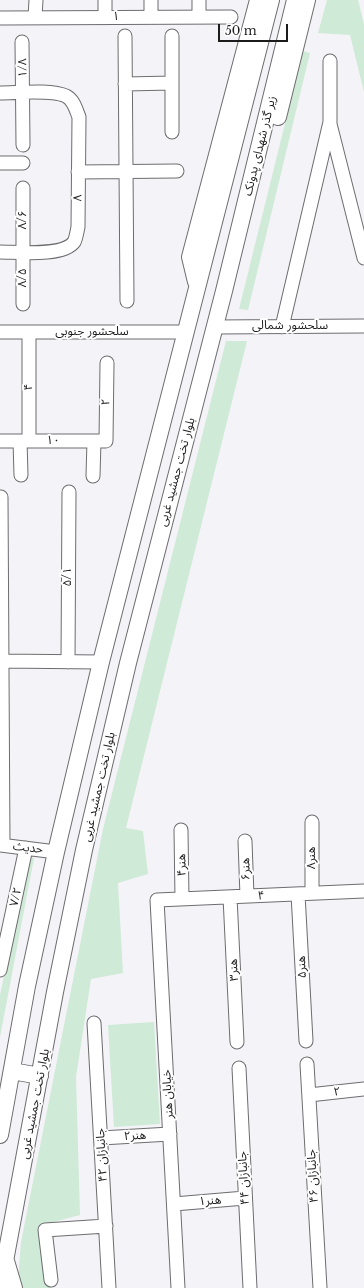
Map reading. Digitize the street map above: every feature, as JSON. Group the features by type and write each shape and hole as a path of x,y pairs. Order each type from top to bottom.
{"main road":[{"path":"197,283 190,257 258,0"},
{"path":"0,1135 27,986 56,852 101,662 197,283 271,0"},
{"name":"زیر گذر شهدای پدونک","path":"224,291 295,0"},
{"path":"224,291 237,281 307,0"},
{"name":"بلوار تخت جمشید غربی","path":"0,1288 55,992 88,834 128,663 224,291"},
{"path":"12,1072 40,1076"},
{"path":"6,1258 14,1288"}],"street":[{"path":"35,17 36,0"},
{"path":"105,0 105,17"},
{"path":"151,0 151,17"},
{"path":"199,0 199,17"},
{"name":"۱","path":"0,18 232,17"},
{"path":"125,36 127,301"},
{"path":"172,36 172,132"},
{"name":"۱/۸","path":"22,42 23,144"},
{"path":"282,326 330,122 330,61"},
{"path":"125,84 172,83"},
{"path":"0,94 23,94"},
{"name":"۸","path":"0,252 54,251 65,249 74,242 78,227 79,118 74,103 66,96 51,94 23,94"},
{"path":"330,122 364,258"},
{"path":"0,163 23,163"},
{"path":"78,172 177,172"},
{"name":"۸/۶","path":"23,188 23,252"},
{"name":"۸/۵","path":"23,252 23,304"},
{"name":"سلحشور شمالی","path":"215,327 364,326"},
{"name":"سلحشور جنوبی","path":"0,332 185,332"},
{"name":"۴","path":"21,475 25,441 29,332"},
{"name":"۲","path":"93,476 100,441 107,363"},
{"name":"۱۰","path":"0,441 100,441"},
{"name":"۵/۱","path":"68,662 69,492"},
{"path":"1,497 2,845"},
{"path":"1,661 101,662"},
{"name":"هنر۸","path":"312,822 312,893"},
{"name":"هنر۴","path":"181,830 182,899"},
{"name":"هنر۶","path":"245,841 247,896"},
{"name":"حدیث","path":"2,845 56,852"},
{"name":"۷/۲","path":"0,970 26,848"},
{"name":"۴","path":"157,900 364,891"},
{"name":"هنر۵","path":"298,894 306,1041"},
{"name":"هنر۳","path":"230,897 237,1042"},
{"name":"خیابان هنر","path":"157,900 178,1288"},
{"name":"۴۲ جانبازان","path":"94,1023 109,1288"},
{"name":"۴۶ جانبازان","path":"307,1064 320,1288"},
{"name":"۴۴ جانبازان","path":"239,1068 250,1288"},
{"name":"۲","path":"309,1095 364,1089"},
{"name":"هنر۲","path":"101,1138 170,1134"},
{"name":"هنر۱","path":"174,1204 246,1198"},
{"path":"51,1280 45,1230 106,1226"}],"green space":[{"path":"327,0 358,0 364,24 364,92 350,35 318,33"},
{"path":"303,51 310,53 248,310 239,309"},
{"path":"226,341 247,341 126,828 143,831 148,874 118,883 123,973 91,979 76,1077 80,1215 38,1226 51,1288 22,1288 18,1280 21,1242 103,829"},
{"path":"29,857 34,858 0,1037 0,995"},
{"path":"154,1022 160,1124 114,1127 108,1025"}]}
